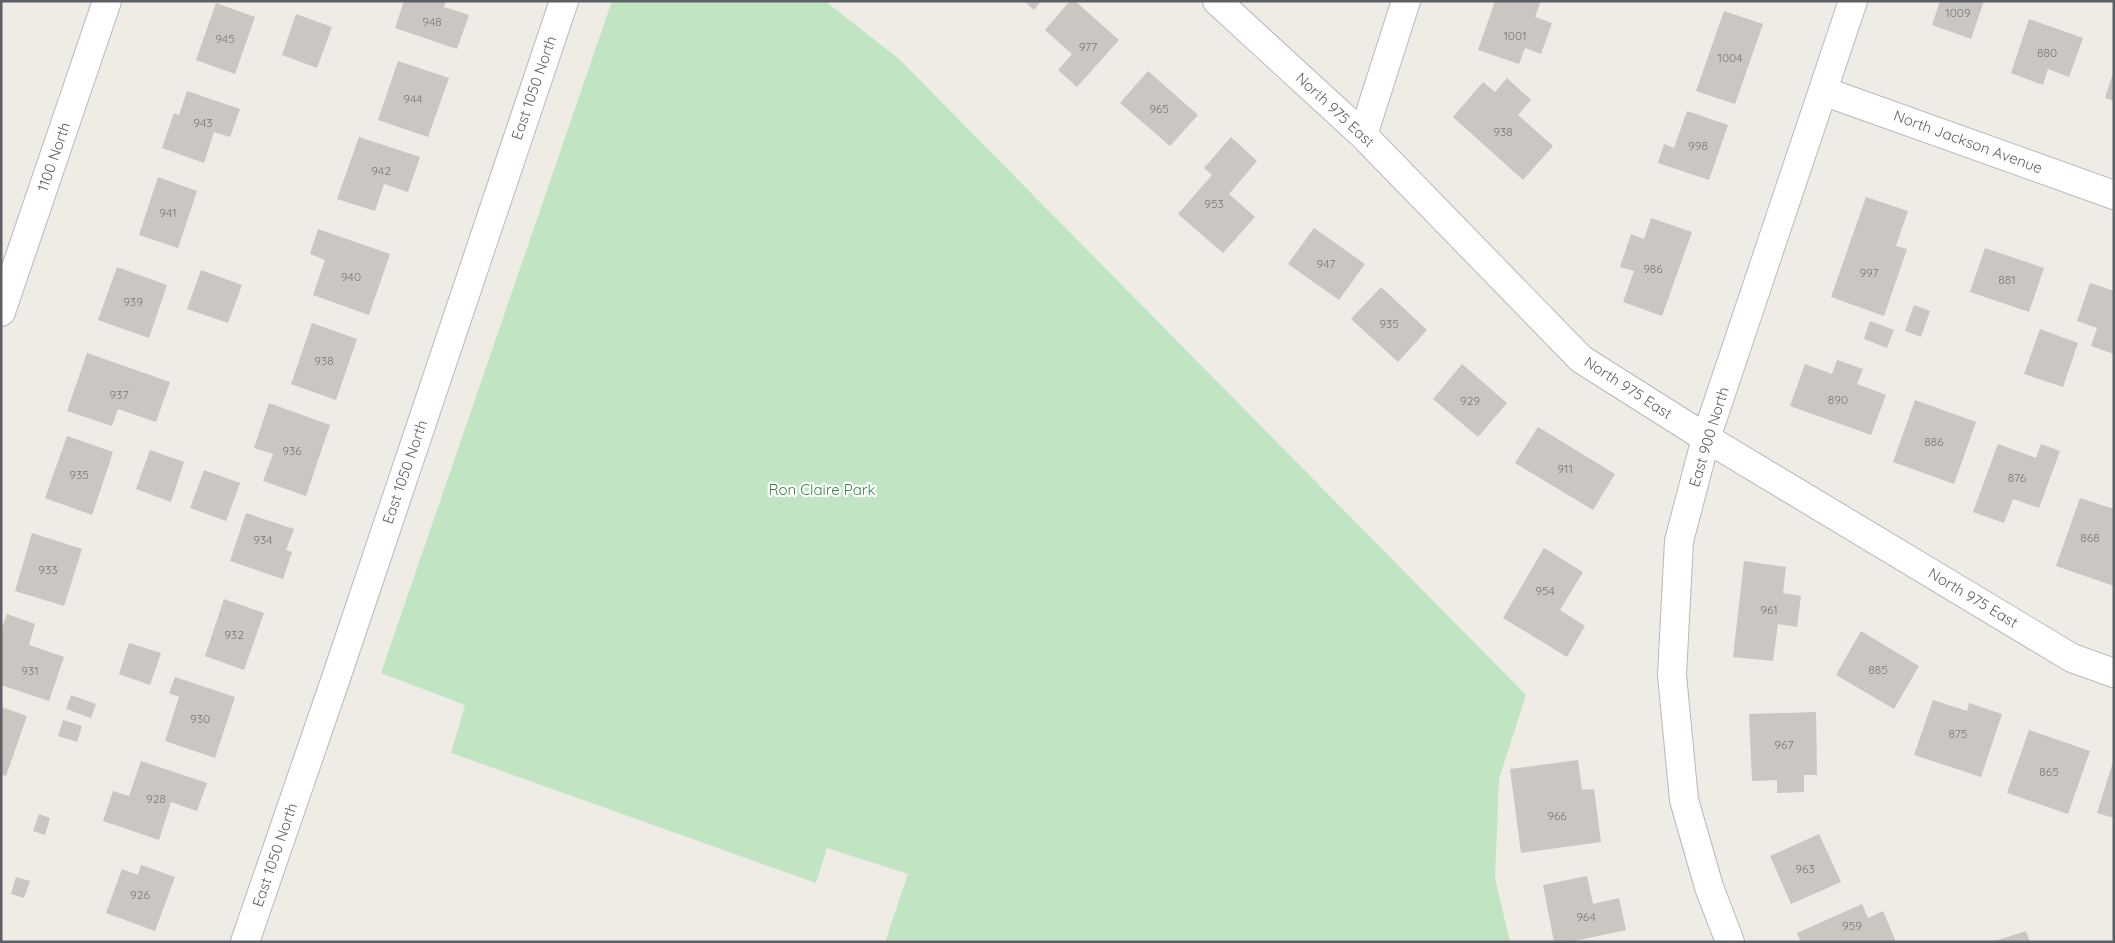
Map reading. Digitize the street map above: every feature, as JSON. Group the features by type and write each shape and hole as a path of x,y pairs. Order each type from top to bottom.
{"street":[{"name":"1100 North","path":"1,312 107,1"},
{"name":"East 1050 North","path":"247,941 564,1"},
{"name":"North 975 East","path":"1217,1 1363,135 1581,359 1706,438 2072,658 2114,674"},
{"path":"1363,135 1406,1"},
{"name":"East 900 North","path":"1730,942 1709,887 1684,800 1672,675 1679,541 1706,438 1853,1"},
{"name":"North Jackson Avenue","path":"1823,91 2114,195"}],"green space":[{"name":"Ron Claire Park","path":"612,1 825,1 899,59 1526,695 1499,779 1495,878 1510,942 885,942 908,874 827,848 816,883 451,753 465,705 381,673"}],"building":[{"path":"404,1 446,1 444,7 469,15 457,49 395,28"},
{"path":"1024,1 1041,1 1034,10"},
{"path":"1070,1 1075,1 1119,40 1077,87 1058,70 1072,54 1045,30"},
{"path":"1495,1 1541,1 1535,17 1552,23 1541,54 1525,48 1519,64 1478,50"},
{"path":"1940,1 1984,1 1971,39 1932,25"},
{"path":"216,3 255,17 235,74 196,60"},
{"path":"1724,11 1763,24 1735,104 1696,91"},
{"path":"296,14 332,27 317,68 282,55"},
{"path":"2029,19 2083,38 2069,77 2048,69 2043,85 2011,73"},
{"path":"398,61 449,78 428,137 378,120"},
{"path":"2114,70 2114,101 2105,98"},
{"path":"1148,71 1198,115 1170,146 1120,103"},
{"path":"1507,78 1531,100 1518,115 1553,146 1523,180 1453,117 1483,82 1495,92"},
{"path":"187,91 240,109 230,137 214,132 204,163 162,148 174,113 179,115"},
{"path":"1687,111 1728,125 1709,180 1658,163 1664,144 1674,148"},
{"path":"359,137 420,157 408,192 384,184 375,211 337,199"},
{"path":"1231,137 1257,161 1229,194 1255,217 1223,253 1178,214 1212,175 1204,168"},
{"path":"158,177 197,191 178,248 139,235"},
{"path":"1866,197 1908,211 1896,246 1907,249 1884,316 1831,297"},
{"path":"1651,218 1692,232 1662,316 1623,302 1634,271 1620,267 1631,234 1644,239"},
{"path":"1314,228 1365,264 1339,300 1288,264"},
{"path":"318,229 390,254 369,315 313,295 325,260 310,254"},
{"path":"1985,248 2044,268 2029,312 1970,292"},
{"path":"117,267 167,285 149,338 98,320"},
{"path":"201,270 242,285 228,323 187,309"},
{"path":"2090,283 2114,291 2114,354 2091,346 2097,328 2077,321"},
{"path":"1381,287 1427,330 1398,362 1351,319"},
{"path":"1914,305 1930,311 1921,337 1905,331"},
{"path":"1870,321 1894,330 1887,348 1864,339"},
{"path":"312,323 357,339 336,400 291,384"},
{"path":"2040,329 2078,343 2063,387 2024,374"},
{"path":"87,353 170,382 156,422 118,409 112,426 67,411"},
{"path":"1837,360 1863,369 1857,384 1886,395 1871,435 1790,406 1805,364 1832,374"},
{"path":"1462,364 1507,403 1478,437 1433,399"},
{"path":"1915,400 1976,422 1954,484 1893,462"},
{"path":"269,403 330,425 306,496 263,481 273,454 254,448"},
{"path":"1538,427 1615,474 1593,510 1515,463"},
{"path":"67,436 113,452 92,515 45,498"},
{"path":"1998,444 2036,458 2041,444 2060,451 2039,508 2013,499 2004,523 1973,512"},
{"path":"150,450 184,462 171,502 136,489"},
{"path":"204,470 240,483 226,521 190,508"},
{"path":"2080,498 2114,509 2114,586 2056,566"},
{"path":"246,513 294,529 286,550 292,552 283,579 230,561"},
{"path":"32,533 82,549 64,606 15,591"},
{"path":"1544,548 1583,572 1560,610 1585,626 1567,657 1503,618"},
{"path":"1744,561 1786,567 1783,593 1801,596 1797,627 1778,624 1773,661 1733,657"},
{"path":"224,599 264,613 244,670 205,656"},
{"path":"7,614 35,624 29,645 64,657 49,701 1,685 1,630"},
{"path":"1861,631 1919,666 1894,709 1836,675"},
{"path":"129,643 161,653 150,685 119,674"},
{"path":"175,677 235,697 215,758 165,741 179,697 169,693"},
{"path":"71,695 96,704 91,718 66,709"},
{"path":"1933,700 1967,711 1969,703 2002,714 1981,777 1914,755"},
{"path":"1,707 27,716 6,776 1,774"},
{"path":"1816,712 1817,775 1804,775 1804,792 1777,793 1777,780 1752,781 1749,714"},
{"path":"63,720 82,726 77,742 58,736"},
{"path":"2029,730 2090,751 2068,814 2007,793"},
{"path":"1578,760 1582,790 1594,789 1601,842 1521,853 1510,769"},
{"path":"141,761 207,783 197,811 171,802 159,840 103,821 113,791 129,796"},
{"path":"2114,762 2114,818 2097,813"},
{"path":"39,814 50,818 45,835 33,831"},
{"path":"1819,834 1841,882 1791,904 1770,856"},
{"path":"141,865 175,877 155,931 106,913 122,869 138,875"},
{"path":"1587,876 1593,904 1619,898 1626,930 1569,942 1554,942 1543,885"},
{"path":"16,877 30,881 24,898 11,894"},
{"path":"1862,904 1868,918 1883,911 1896,942 1801,942 1797,933"},
{"path":"2026,931 2030,942 1995,942 1995,941"}]}
